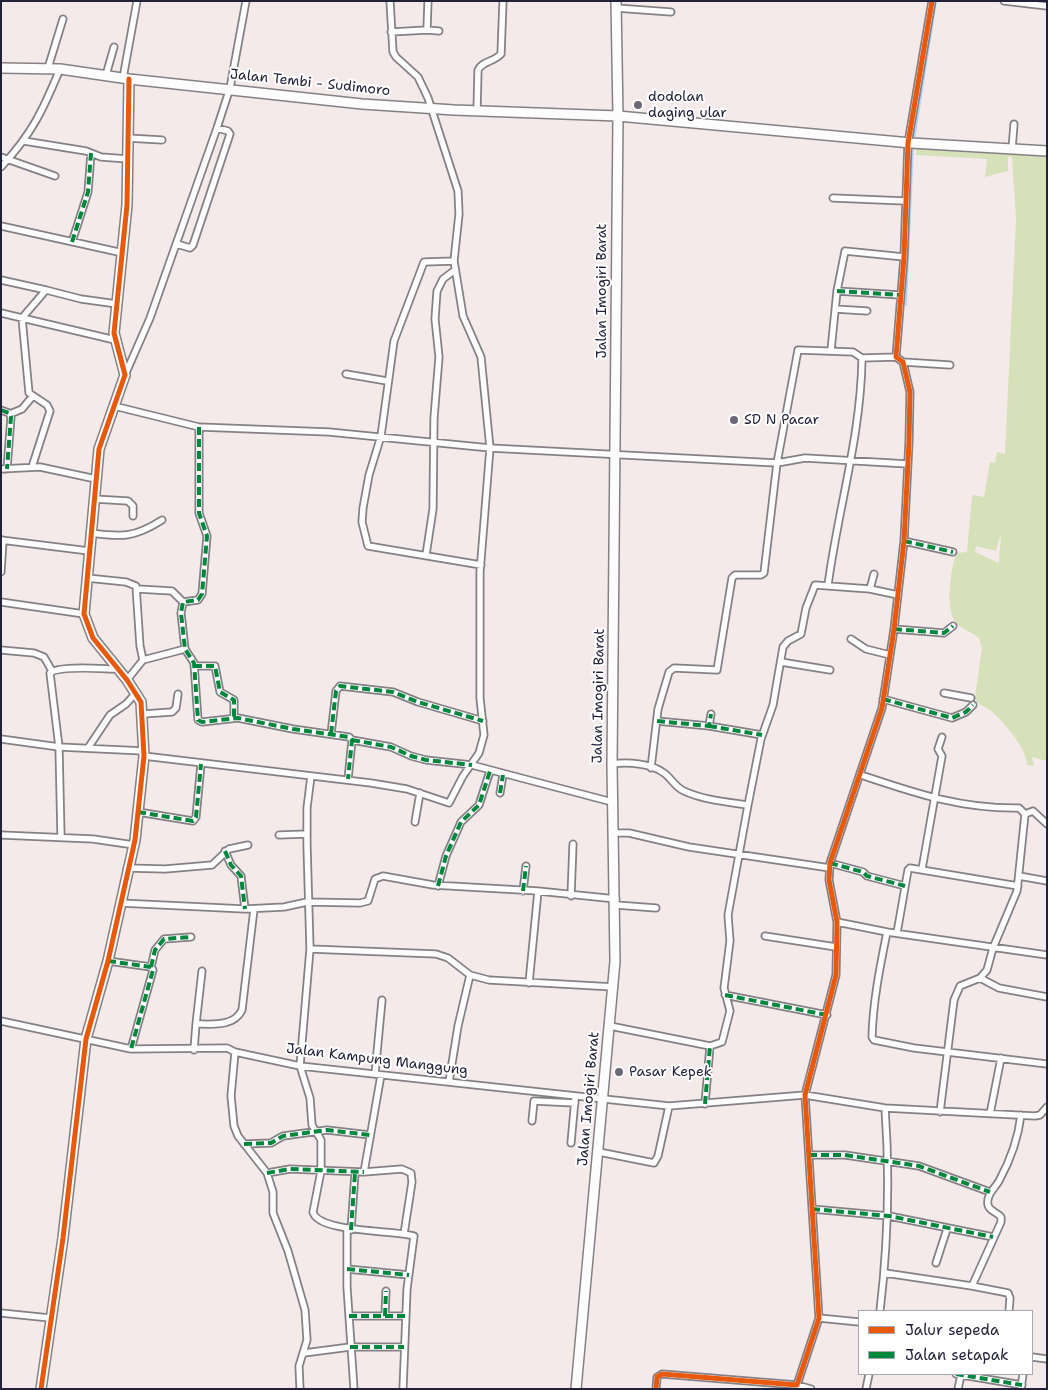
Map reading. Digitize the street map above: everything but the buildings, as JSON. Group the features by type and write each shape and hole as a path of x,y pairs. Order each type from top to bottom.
{"main road":[{"name":"Jalan Imogiri Barat","path":"576,1389 614,987 616,833 612,802 614,764 618,116 616,4"},
{"name":"Jalan Tembi - Sudimoro","path":"1,68 60,68 126,78 362,104 618,116 912,144 1047,151"},
{"path":"41,1389 63,1238 86,1039 108,961 127,868 134,845 144,754 143,714 136,693 94,638 84,614 90,533 101,443 125,375 114,340 123,253 128,159 126,78"}],"street":[{"path":"126,78 138,1"},
{"path":"125,375 144,336 230,88 246,1"},
{"path":"1,739 59,747 144,754 201,764 348,779 420,793 449,803 463,776 472,765 483,741 480,698 480,565 490,448 482,361 463,316 455,270 459,197 431,108 418,76 396,57 393,52 390,1"},
{"path":"427,30 428,1"},
{"path":"477,110 479,66 497,59 501,54 503,1"},
{"path":"896,357 904,256 905,201 932,1"},
{"path":"1004,1 1047,6"},
{"path":"616,4 671,12"},
{"path":"48,68 63,19"},
{"path":"391,32 439,30"},
{"path":"106,75 114,48"},
{"path":"1,167 24,141 44,107 60,68"},
{"path":"1012,150 1014,124"},
{"path":"177,244 190,248 193,245 230,135 228,131 217,128"},
{"path":"127,138 162,140"},
{"path":"24,141 91,153 102,157 128,159"},
{"path":"72,242 88,188 91,153"},
{"path":"1,157 55,176"},
{"path":"833,198 905,201"},
{"path":"1,226 123,253"},
{"path":"831,350 837,291 845,251 904,256"},
{"path":"454,261 428,260 423,264 398,326 387,381 381,436 369,475 363,508 366,545 426,554 480,565"},
{"path":"426,554 433,509 434,442 439,357 435,319 437,291 442,279 455,270"},
{"path":"1,280 81,299 117,304"},
{"path":"32,467 50,411 47,405 32,397 27,386 22,318 46,290"},
{"path":"837,291 901,295"},
{"path":"835,309 867,311"},
{"path":"1,313 114,340"},
{"path":"651,768 660,700 671,670 679,668 717,670 733,576 760,575 764,573 777,463 798,350 853,352 862,358 896,357 903,362 950,366"},
{"path":"828,585 860,408 862,358"},
{"path":"793,1387 819,1318 805,1096 836,976 837,922 829,880 830,866 861,775 883,699 894,629 904,541 910,392 903,362"},
{"path":"346,374 387,381"},
{"path":"1,410 10,414 22,409 32,397"},
{"path":"114,406 199,427 381,436 490,448 777,463 805,458 908,464"},
{"path":"10,414 4,469 32,467 96,479"},
{"path":"183,602 198,600 201,597 207,539 199,513 199,427"},
{"path":"94,499 130,502 134,508 133,516"},
{"path":"90,533 130,536 148,530 162,520"},
{"path":"1,572 2,540 89,551"},
{"path":"904,541 953,552"},
{"path":"870,590 874,574"},
{"path":"87,578 126,582 134,584 138,589 140,646 143,660"},
{"path":"610,1026 710,1046 722,1042 730,1011 725,995 730,936 728,915 762,735 773,705 785,644 801,634 806,608 815,585 870,590 898,595"},
{"path":"138,589 172,591 183,602"},
{"path":"1,602 84,614"},
{"path":"183,602 181,613 185,649 194,666 199,721 234,718 346,736 352,740 391,747 410,756 426,760 472,765 612,802"},
{"path":"894,629 944,633 953,626"},
{"path":"851,638 866,648 890,656"},
{"path":"127,680 143,660 185,649"},
{"path":"1,650 34,653 44,657 52,671 50,678 59,747 61,837"},
{"path":"781,662 830,670"},
{"path":"194,666 214,666 220,692 234,700 234,718"},
{"path":"52,671 118,669"},
{"path":"331,734 336,691 340,686 393,692 418,702 483,721"},
{"path":"88,748 110,715 126,704 136,693"},
{"path":"944,693 971,698"},
{"path":"143,714 172,712 176,708 178,694"},
{"path":"883,699 952,718 966,712 973,705"},
{"path":"709,726 711,714"},
{"path":"657,721 709,726 762,735"},
{"path":"922,869 942,756 938,749 942,737"},
{"path":"348,779 352,740"},
{"path":"138,812 193,820 196,817 201,764"},
{"path":"614,764 632,764 651,768 664,773 685,792 748,806"},
{"path":"438,886 446,856 461,822 479,806 490,771"},
{"path":"500,793 503,774"},
{"path":"861,775 933,799 963,805 1019,808 1025,814"},
{"path":"311,776 307,834 307,902 310,949 300,1066 310,1098 312,1125 321,1140 321,1171 314,1216 349,1229 414,1236 406,1316 403,1389"},
{"path":"415,822 420,793"},
{"path":"1025,814 1033,811 1047,824"},
{"path":"940,1112 952,1012 957,991 966,982 980,978 987,970 1018,886 1025,814"},
{"path":"616,833 689,847 863,872 867,876 905,886"},
{"path":"279,835 307,834"},
{"path":"1,835 61,837 134,845"},
{"path":"571,896 573,844"},
{"path":"127,868 165,869 212,865 219,861 225,852 248,845"},
{"path":"225,852 231,865 241,876 245,909"},
{"path":"523,891 526,866"},
{"path":"897,934 909,869 922,869 1018,886"},
{"path":"120,903 254,909 284,907 307,902 366,902 373,882 384,876 438,886 538,891 656,908"},
{"path":"1019,876 1032,880 1047,881"},
{"path":"529,983 538,891"},
{"path":"196,1024 217,1024 238,1017 242,1010 254,909"},
{"path":"837,922 897,934 1047,955"},
{"path":"887,932 878,970 872,1037 878,1041 948,1052 1047,1064"},
{"path":"765,936 836,947"},
{"path":"150,968 155,950 164,940 191,937"},
{"path":"310,949 442,955 470,975 489,980 614,987"},
{"path":"108,961 150,968 154,972 131,1049"},
{"path":"194,1050 202,971"},
{"path":"449,1082 458,1026 470,975"},
{"path":"980,978 999,988 1047,997"},
{"path":"725,995 827,1015"},
{"path":"364,1172 378,1074 382,1000"},
{"name":"Jalan Kampung Manggung","path":"1,1021 131,1049 194,1050 215,1047 227,1048 234,1052 300,1066 669,1106 805,1096 885,1108 1021,1116 1040,1115 1047,1107"},
{"path":"705,1104 710,1046"},
{"path":"234,1052 232,1111 234,1126 244,1144 267,1173 273,1192 273,1213 288,1251 305,1310 307,1340 300,1366 300,1389"},
{"path":"990,1114 1001,1058"},
{"path":"532,1121 534,1090"},
{"path":"571,1143 576,1095"},
{"path":"534,1101 575,1103"},
{"path":"599,1152 654,1163 658,1156 669,1106"},
{"path":"880,1310 889,1216 889,1160 885,1108"},
{"path":"972,1286 1001,1217 990,1209 988,1205 990,1192 1011,1160 1018,1137 1021,1116"},
{"path":"244,1144 272,1143 283,1136 317,1131 336,1130 370,1135"},
{"path":"809,1155 845,1155 920,1166 990,1192"},
{"path":"267,1173 290,1169 355,1172 402,1169 411,1173 412,1182 404,1234"},
{"path":"354,1389 350,1347 347,1269 355,1172"},
{"path":"812,1209 889,1216 993,1237"},
{"path":"936,1263 947,1228"},
{"path":"347,1269 409,1275"},
{"path":"885,1273 1008,1293 1010,1298 1009,1310"},
{"path":"385,1316 386,1292"},
{"path":"1,1313 50,1318"},
{"path":"350,1316 406,1316"},
{"path":"819,1318 858,1322"},
{"path":"304,1353 350,1347 404,1347"},
{"path":"1033,1357 1047,1359"},
{"path":"656,1389 657,1377 662,1374 811,1389"},
{"path":"866,1389 869,1375"},
{"path":"958,1389 959,1375"},
{"path":"964,1375 1022,1387"}],"green space":[{"path":"916,148 1047,154 1047,761 1032,757 1034,766 1027,765 1019,743 1001,721 990,710 976,701 982,648 979,638 959,626 954,620 950,602 952,569 956,553 967,552 972,497 973,495 984,497 990,462 995,463 997,452 1005,454 1016,219 1012,157 1008,157 1008,171 985,177 987,159 916,155","holes":["1001,533 999,563 975,552 976,546 996,551"]}],"waterway":[{"path":"914,140 936,1"},
{"path":"906,305 913,147"}],"marked path":[{"path":"72,242 88,192 91,153"},
{"path":"837,291 901,295"},
{"path":"1,410 9,413 11,417 7,469"},
{"path":"199,427 199,513 207,536 202,594 198,600 183,602 181,613 185,649 194,663 198,720 202,722 238,718 293,729 349,737 352,740 348,779"},
{"path":"904,541 953,552"},
{"path":"894,629 944,633 953,626"},
{"path":"194,666 215,666 220,692 234,700 234,718"},
{"path":"331,734 336,691 340,686 393,692 418,702 483,721"},
{"path":"883,699 952,718 966,712 973,705"},
{"path":"657,721 709,726 711,714"},
{"path":"709,726 762,735"},
{"path":"352,740 391,747 426,760 472,765"},
{"path":"138,812 193,821 196,817 201,764"},
{"path":"438,886 446,856 461,822 479,805 490,771"},
{"path":"500,793 503,775"},
{"path":"225,851 231,865 241,876 245,909"},
{"path":"830,863 863,872 867,876 905,886"},
{"path":"523,891 526,866"},
{"path":"151,967 155,950 164,939 191,937"},
{"path":"108,961 151,967 153,970 131,1049"},
{"path":"725,995 827,1015"},
{"path":"705,1104 710,1046"},
{"path":"244,1144 271,1143 283,1136 327,1130 370,1135"},
{"path":"809,1155 845,1155 919,1166 990,1192"},
{"path":"267,1173 290,1169 364,1172"},
{"path":"351,1230 355,1173"},
{"path":"812,1209 889,1216 993,1237"},
{"path":"347,1269 409,1275"},
{"path":"385,1316 386,1291"},
{"path":"349,1316 406,1316"},
{"path":"350,1347 404,1347"},
{"path":"962,1375 1022,1385"}],"cycle path":[{"path":"656,1389 657,1377 662,1374 797,1385 819,1318 805,1095 836,975 837,922 829,880 830,863 882,708 894,629 904,541 909,442 910,392 903,362 896,357 904,257 908,143 932,1"},
{"path":"41,1389 63,1238 86,1039 108,961 135,840 144,756 141,702 127,680 93,638 84,614 99,449 125,375 114,333 127,205 129,79"}],"place":[{"name":"dodolan daging ular","path":"638,105"},
{"name":"SD N Pacar","path":"734,420"},
{"name":"Pasar Kepek","path":"619,1072"}]}
